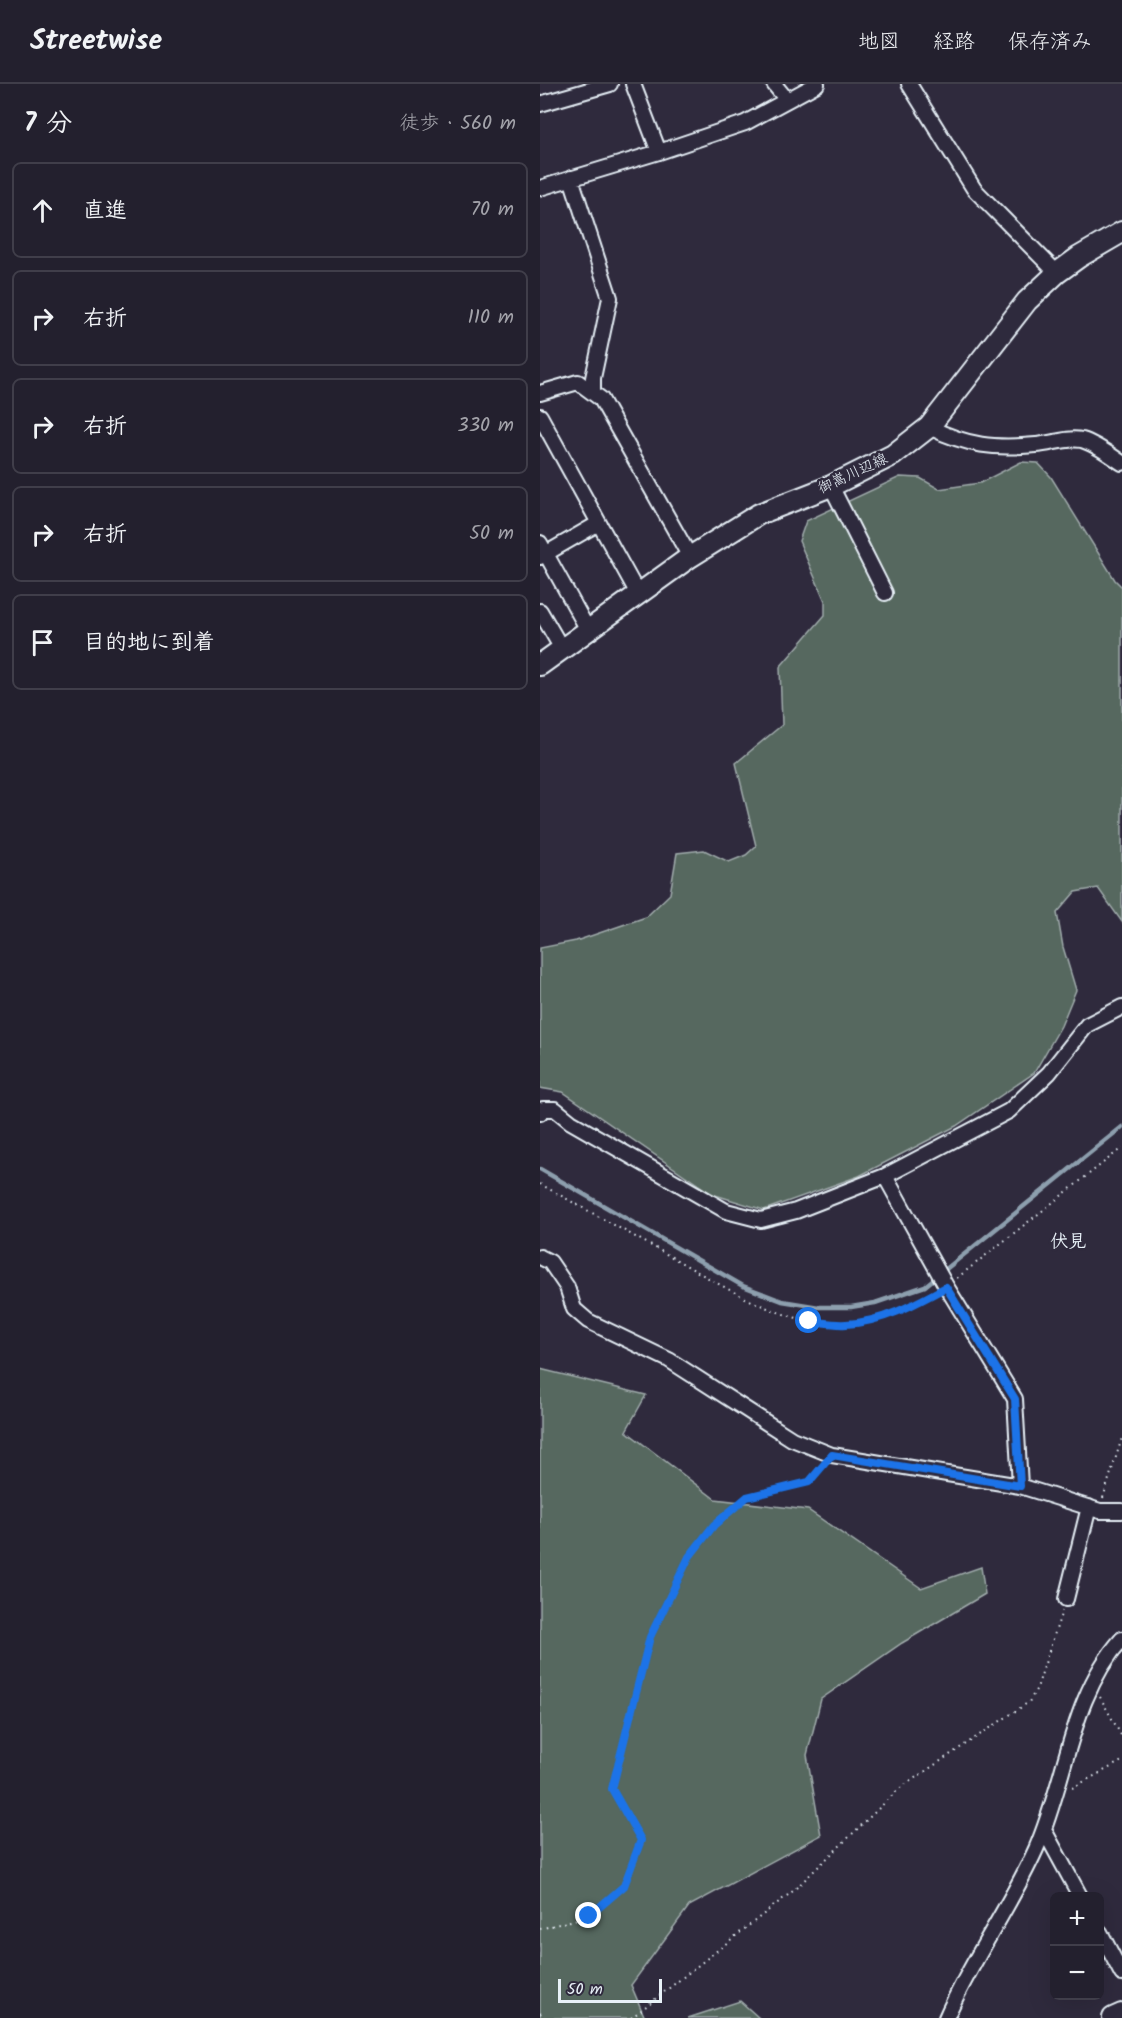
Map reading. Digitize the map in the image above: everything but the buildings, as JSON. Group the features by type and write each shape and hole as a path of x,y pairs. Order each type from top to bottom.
{"main road":[{"name":"御嵩川辺線","path":"540,665 690,557 759,514 831,486 893,455 929,427 1027,301 1057,273 1079,257 1122,232"},
{"path":"1113,2018 1122,2014"}],"street":[{"path":"540,104 610,84"},
{"path":"633,84 659,152"},
{"path":"774,84 787,100"},
{"path":"540,188 745,123 817,84"},
{"path":"909,84 974,189 1057,273"},
{"path":"571,178 610,298 593,378 592,393"},
{"path":"540,393 578,382 602,399 690,557"},
{"path":"540,416 639,594"},
{"path":"929,427 949,437 992,447 1039,445 1065,439 1084,441 1122,463"},
{"path":"831,486 885,594"},
{"path":"588,630 542,552 599,523"},
{"path":"540,611 562,649"},
{"path":"540,1113 543,1109 555,1109 571,1122 726,1211 761,1220 796,1211 885,1176 1008,1111 1049,1073 1087,1025 1122,1007"},
{"path":"885,1176 946,1287 1015,1399 1020,1486"},
{"path":"540,1257 550,1262 567,1287 574,1309 588,1321 669,1360 792,1439 832,1455 1020,1486 1094,1509 1121,1506"},
{"path":"1066,1599 1094,1509"},
{"path":"946,2018 1044,1830 1057,1796 1083,1701 1111,1651 1122,1639"},
{"path":"1044,1830 1078,1892"},
{"path":"1104,1940 1122,1974"}],"path":[{"path":"540,1184 768,1309 809,1321 846,1324 878,1318 907,1309 946,1287 1122,1148"},
{"path":"1094,1509 1122,1438"},
{"path":"540,1929 589,1916 624,1886 641,1840 612,1789 650,1637 689,1557 714,1525 747,1497 809,1482 832,1455"},
{"path":"631,2018 793,1891 900,1788 1029,1702 1037,1688 1066,1599"},
{"path":"1093,1683 1122,1737"},
{"path":"1057,1796 1122,1761"},
{"path":"540,2013 545,2018"}],"green space":[{"path":"1021,462 1038,463 1051,477 1115,580 1122,587 1122,922 1098,888 1075,892 1057,913 1063,947 1076,990 1061,1026 1034,1073 956,1126 859,1176 764,1210 712,1194 563,1092 540,1088 540,948 576,941 646,917 670,894 677,853 704,850 729,862 746,855 756,846 736,763 782,725 780,667 825,615 825,601 799,541 806,521 900,477 920,478 939,489 980,483"},
{"path":"540,1369 646,1395 626,1431 715,1499 808,1510 921,1588 981,1567 985,1594 902,1643 821,1699 807,1755 821,1835 689,1906 631,1985 645,2018 540,2018"},
{"path":"740,2001 759,2018 688,2018"}],"waterway":[{"path":"540,1169 743,1286 782,1301 819,1307 851,1307 875,1303 925,1286 1122,1127"}],"district":[{"name":"伏見","path":"1068,1242"}],"route":[{"path":"589,1916 624,1886 641,1840 612,1789 650,1637 689,1557 714,1525 747,1497 809,1482 832,1455 1020,1486 1015,1399 946,1287 907,1309 878,1318 846,1324 809,1321"}]}
